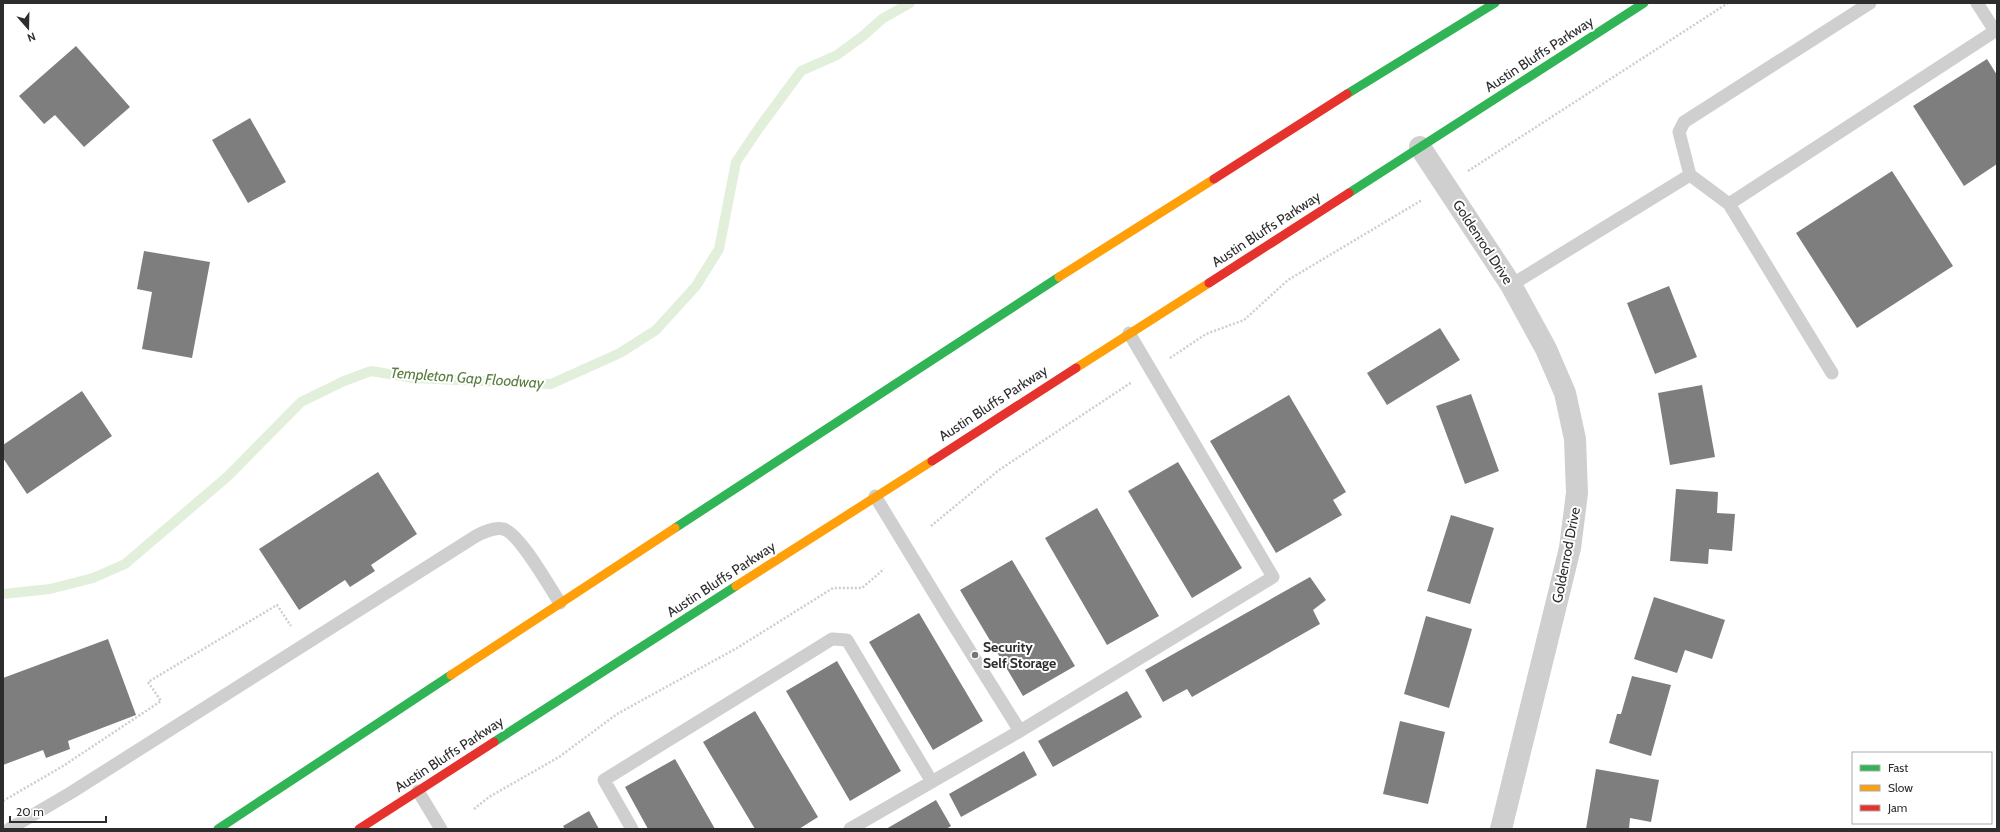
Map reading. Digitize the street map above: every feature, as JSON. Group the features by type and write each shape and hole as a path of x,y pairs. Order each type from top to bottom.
{"main road":[{"path":"218,829 560,603 1231,168 1495,3"},
{"name":"Austin Bluffs Parkway","path":"359,829 1644,3"}],"street":[{"name":"Goldenrod Drive","path":"1420,147 1511,284 1546,349 1565,393 1575,440 1577,493 1570,548 1501,829"}],"lane":[{"path":"1832,373 1728,204 1690,175 1679,132 1684,122 1870,3"},
{"path":"1728,204 1996,31 1977,3"},
{"path":"1511,284 1690,175"},
{"path":"850,829 1020,731 1273,577 1150,371 1129,333"},
{"path":"875,496 1020,731"},
{"path":"9,829 78,788 476,536 491,530 502,528 510,531 520,541 560,603"},
{"path":"632,829 604,780 832,639 847,640 932,782"},
{"path":"418,791 441,829"}],"path":[{"path":"931,526 999,470 1206,334 1244,320 1288,280 1446,185 1728,3"},
{"path":"474,808 489,797 559,757 617,714 737,648 833,588 862,588 884,569"},
{"path":"3,801 63,766 161,701 148,682 277,605 292,628"}],"building":[{"path":"76,46 130,107 84,147 55,115 44,124 19,96"},
{"path":"1987,59 1997,75 1997,164 1964,186 1913,106"},
{"path":"250,118 286,182 248,203 212,140"},
{"path":"1892,171 1953,266 1857,328 1796,233"},
{"path":"144,251 210,262 192,358 142,349 152,292 137,289"},
{"path":"1669,286 1697,357 1655,374 1627,303"},
{"path":"1440,328 1460,360 1387,405 1367,373"},
{"path":"1702,385 1715,457 1670,465 1658,393"},
{"path":"82,391 112,436 27,494 3,458 3,445"},
{"path":"1471,394 1499,471 1465,484 1436,406"},
{"path":"1289,395 1346,492 1333,500 1342,515 1276,553 1210,441"},
{"path":"1178,462 1242,568 1192,598 1128,491"},
{"path":"378,472 417,534 371,565 375,571 350,587 345,580 299,610 259,549"},
{"path":"1676,489 1718,492 1717,513 1735,514 1732,551 1709,549 1708,564 1670,561"},
{"path":"1097,508 1159,616 1107,645 1045,538"},
{"path":"1451,515 1494,528 1470,604 1427,591"},
{"path":"1012,560 1075,666 1023,696 960,590"},
{"path":"1310,577 1326,600 1313,610 1320,624 1192,697 1187,689 1163,702 1145,670"},
{"path":"1654,597 1725,620 1712,659 1685,650 1677,673 1634,659"},
{"path":"919,613 983,721 933,750 869,642"},
{"path":"1426,616 1472,629 1449,708 1404,694"},
{"path":"108,639 136,715 68,741 70,749 46,758 43,750 3,765 3,678"},
{"path":"837,661 901,771 850,801 786,691"},
{"path":"1632,676 1671,685 1651,756 1609,743 1617,714 1621,714"},
{"path":"1127,691 1142,717 1053,767 1038,741"},
{"path":"755,711 818,817 799,829 755,829 703,742"},
{"path":"1400,721 1445,732 1428,804 1383,794"},
{"path":"1024,751 1037,775 961,817 949,794"},
{"path":"675,759 715,829 648,829 625,787"},
{"path":"1596,769 1659,780 1651,822 1630,818 1629,829 1586,829"},
{"path":"936,800 951,826 946,829 886,829"},
{"path":"589,811 599,829 565,829 563,826"}],"waterway":[{"name":"Templeton Gap Floodway","path":"3,594 50,589 93,578 125,564 227,477 301,402 344,381 371,371 413,378 551,384 620,353 656,330 696,286 719,249 736,162 801,71 837,55 863,36 882,19 910,3"}],"traffic: fast":[{"path":"1347,94 1495,3"},
{"path":"1349,193 1644,3"},
{"path":"675,528 1059,277"},
{"path":"494,742 736,586"},
{"path":"218,829 451,675"}],"traffic: slow":[{"path":"1059,277 1214,179"},
{"path":"1076,368 1209,283"},
{"path":"736,586 932,461"},
{"path":"451,675 675,528"}],"traffic: jam":[{"path":"1214,179 1347,94"},
{"path":"1209,283 1349,193"},
{"path":"932,461 1076,368"},
{"path":"359,829 494,742"}],"place":[{"name":"Security Self Storage","path":"975,655"}]}
